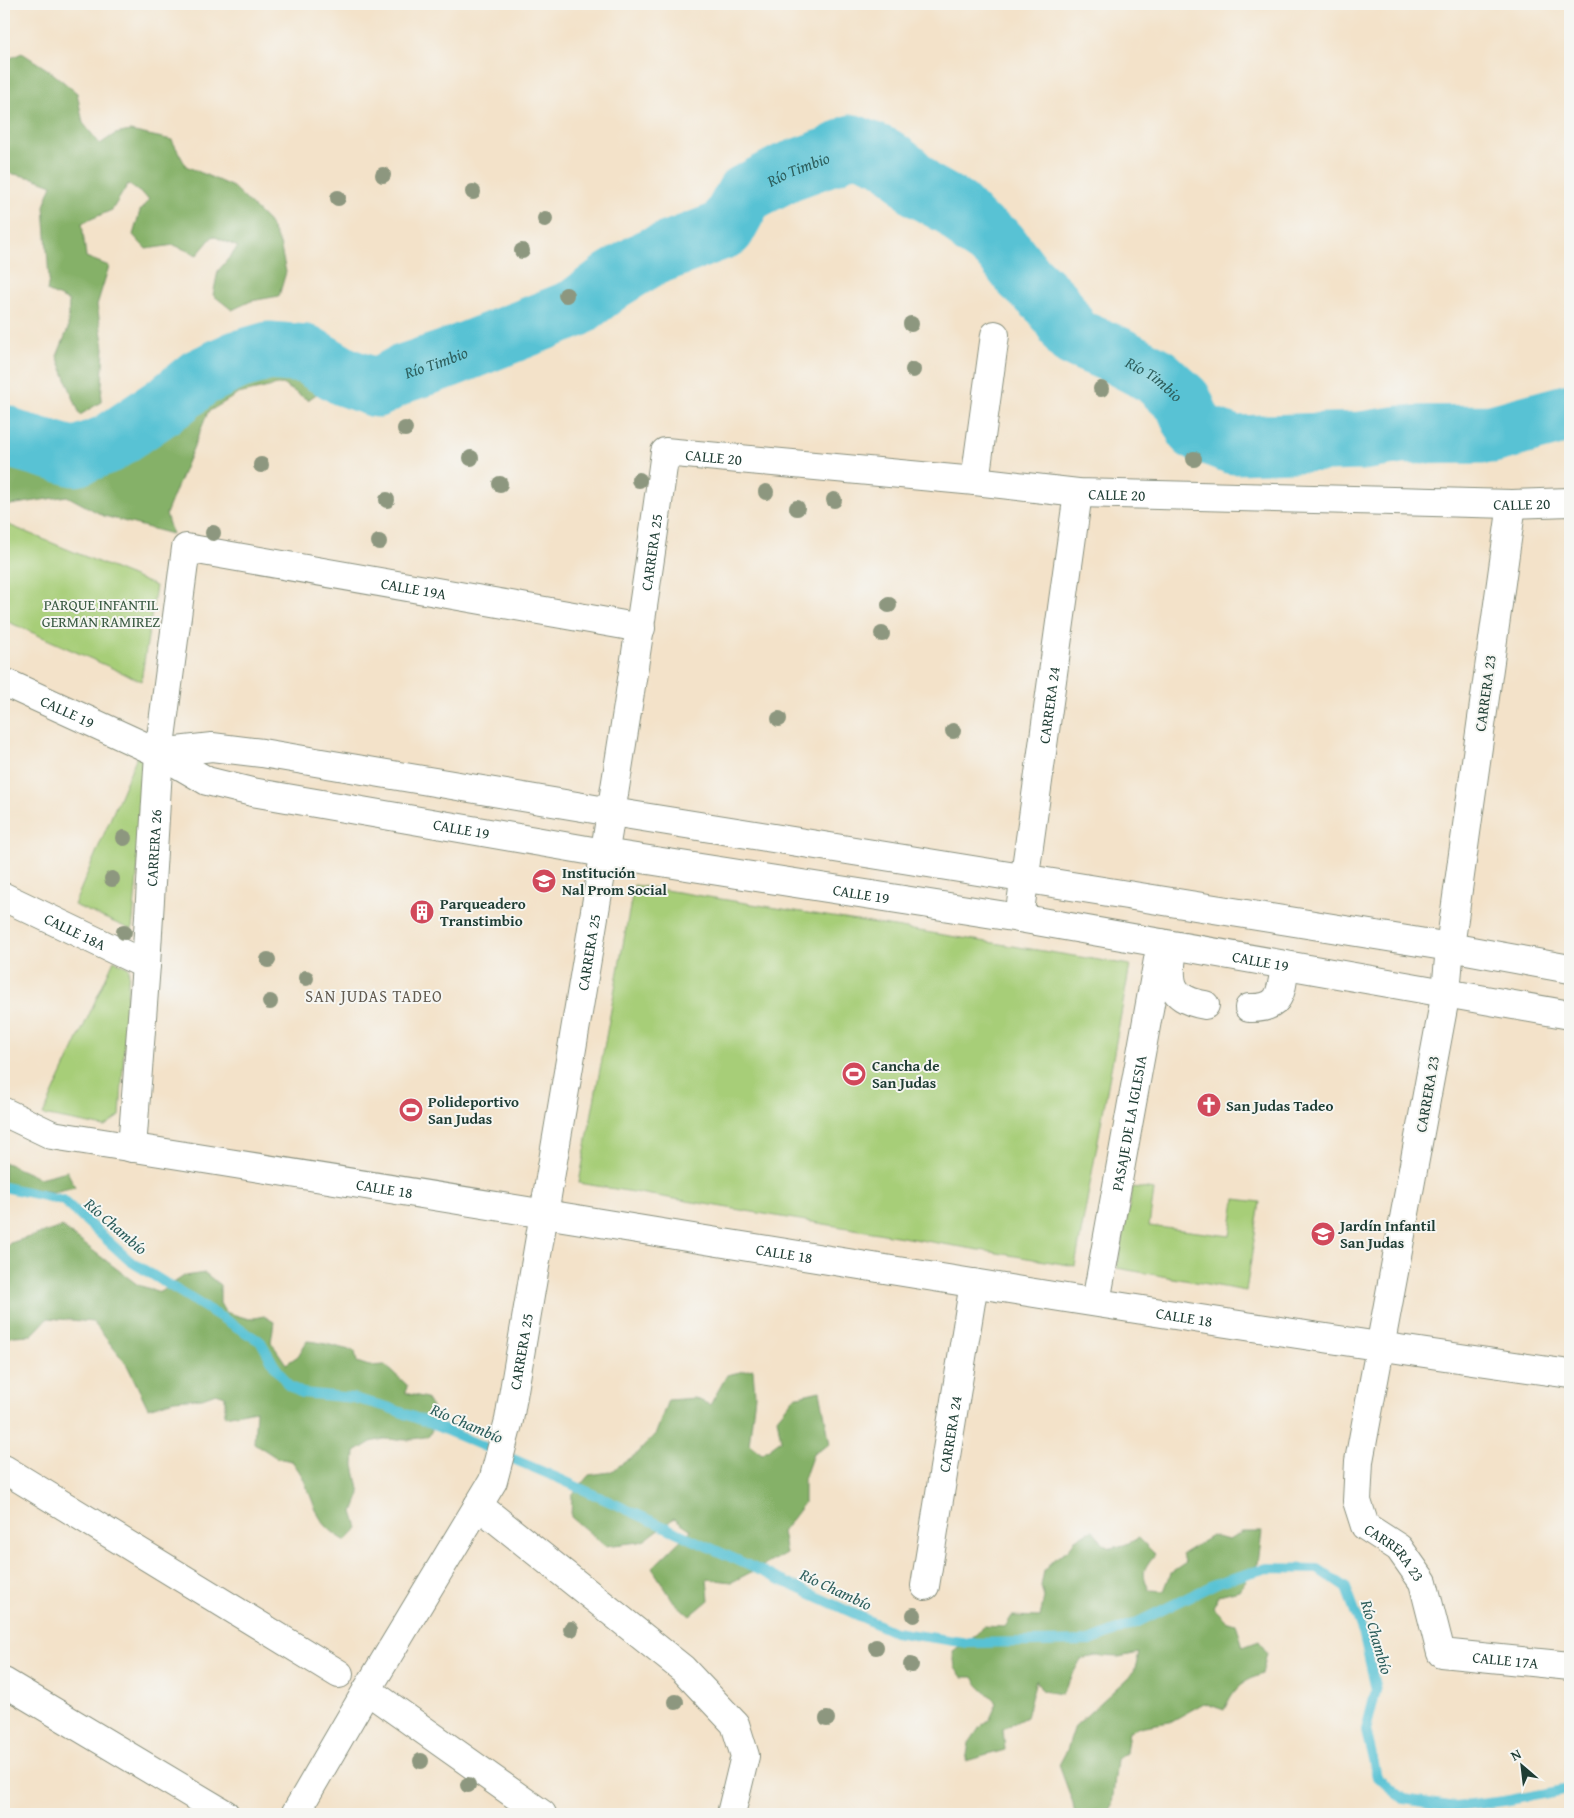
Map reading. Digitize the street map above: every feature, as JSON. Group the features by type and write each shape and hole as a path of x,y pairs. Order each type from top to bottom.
{"street":[{"path":"975,481 994,335"},
{"name":"CALLE 20","path":"665,452 975,481 1078,494 1512,504 1570,502"},
{"name":"CARRERA 25","path":"478,1505 493,1481 509,1420 612,812 641,628 665,452"},
{"name":"CARRERA 24","path":"1019,918 1078,494"},
{"name":"CARRERA 23","path":"1441,1653 1423,1582 1400,1548 1365,1526 1357,1501 1360,1461 1446,992 1450,947 1512,504"},
{"name":"CALLE 19A","path":"186,548 641,628"},
{"name":"CARRERA 26","path":"132,1148 159,753 186,548"},
{"name":"CALLE 19","path":"4,682 159,753 207,781 252,792 604,853 1019,918 1570,1015"},
{"path":"159,753 212,747 262,752 612,812 1025,877 1450,947 1570,969"},
{"name":"CALLE 18A","path":"4,897 146,965"},
{"path":"1168,944 1170,978 1173,987 1183,999 1191,1003 1205,1005"},
{"name":"PASAJE DE LA IGLESIA","path":"1096,1302 1168,944"},
{"path":"1249,1008 1264,1008 1274,1004 1280,996 1285,965"},
{"name":"CALLE 18","path":"4,1112 52,1135 974,1283 1381,1347 1570,1374"},
{"name":"CARRERA 24","path":"925,1586 974,1283"},
{"path":"4,1469 339,1674"},
{"path":"295,1814 478,1505 683,1669 735,1724 745,1756 731,1814"},
{"name":"CALLE 17A","path":"1441,1653 1570,1666"},
{"path":"4,1682 225,1814"},
{"path":"367,1690 542,1814"}],"green space":[{"path":"22,53 50,71 77,93 83,123 100,144 115,134 130,131 172,140 186,166 233,187 268,221 280,244 286,272 279,296 251,301 232,310 213,295 218,271 238,247 213,236 197,255 174,245 146,249 133,235 140,211 149,199 128,184 112,210 82,223 86,257 109,266 97,305 104,348 101,402 80,415 57,356 68,329 69,301 47,291 49,279 44,206 52,185 33,178 4,172 4,61"},
{"path":"275,358 313,366 332,383 308,400 282,384 238,394 208,412 166,514 172,534 104,516 67,496 4,506 4,450 18,459 95,466 148,435 206,382 240,364"},
{"name":"PARQUE INFANTIL GERMAN RAMIREZ","path":"4,523 156,586 141,681 4,620"},
{"path":"137,756 148,760 132,930 74,905"},
{"name":"Cancha de San Judas","path":"634,885 1130,965 1075,1266 579,1183"},
{"path":"114,960 129,968 120,1116 105,1127 43,1115"},
{"path":"4,1162 39,1178 67,1171 75,1187 53,1192 15,1186 4,1189"},
{"path":"1133,1187 1154,1190 1149,1226 1230,1236 1235,1199 1260,1202 1246,1291 1117,1268"},
{"path":"62,1227 138,1285 160,1292 184,1276 205,1273 220,1285 220,1303 225,1312 249,1319 264,1316 274,1322 271,1342 286,1364 298,1356 307,1341 355,1351 357,1362 369,1366 385,1365 407,1385 406,1393 426,1398 438,1417 429,1436 408,1440 384,1439 371,1442 355,1452 354,1465 360,1494 353,1512 358,1528 346,1541 336,1535 324,1523 316,1511 300,1472 292,1461 277,1458 254,1443 256,1410 225,1416 225,1396 216,1393 202,1398 174,1400 148,1408 127,1365 93,1322 48,1318 32,1335 13,1336 4,1341 4,1249 10,1243"},
{"path":"753,1369 755,1395 749,1444 762,1454 781,1440 777,1418 794,1397 820,1391 830,1444 813,1454 804,1479 804,1503 782,1532 786,1554 732,1582 707,1579 709,1600 690,1616 674,1602 652,1568 691,1530 674,1518 645,1540 605,1546 571,1517 572,1495 589,1475 610,1472 638,1453 656,1433 668,1400 695,1398 710,1405 727,1375"},
{"path":"1093,1530 1104,1545 1110,1548 1124,1545 1139,1538 1155,1554 1144,1571 1149,1590 1164,1591 1171,1573 1186,1563 1182,1554 1212,1536 1229,1540 1242,1532 1262,1532 1258,1563 1239,1590 1219,1595 1213,1607 1226,1620 1236,1623 1243,1647 1259,1641 1267,1653 1262,1674 1238,1687 1224,1710 1204,1703 1170,1722 1144,1726 1129,1731 1126,1753 1117,1759 1112,1805 1106,1814 1075,1814 1073,1803 1059,1765 1067,1750 1075,1726 1134,1672 1139,1653 1119,1657 1096,1656 1081,1659 1062,1694 1042,1691 1036,1680 1026,1717 1003,1729 1005,1750 966,1761 969,1743 980,1727 990,1719 997,1703 978,1685 973,1677 962,1677 955,1668 953,1651 978,1633 983,1626 1005,1627 1012,1616 1040,1617 1044,1598 1041,1586 1044,1571 1053,1560 1069,1549 1075,1539"}],"waterway":[{"name":"Río Timbio","path":"4,434 11,439 75,457 108,444 171,401 199,378 237,360 269,351 306,354 345,377 377,388 402,374 447,359 576,308 613,280 649,258 726,229 745,194 787,172 831,156 853,144 885,157 905,172 920,189 956,209 975,229 998,244 1023,276 1053,304 1073,337 1118,356 1156,376 1183,401 1196,431 1234,445 1361,441 1401,435 1492,434 1570,413"},
{"name":"Río Chambío","path":"4,1187 63,1200 130,1261 261,1342 289,1386 302,1393 353,1398 387,1407 424,1421 560,1479 894,1632 968,1643 1090,1641 1138,1622 1219,1582 1267,1568 1318,1569 1346,1588 1364,1636 1376,1690 1366,1730 1377,1777 1404,1799 1455,1807 1504,1801 1570,1789"}],"place":[{"name":"Institución Nal Prom Social","path":"544,881"},
{"name":"Parqueadero Transtimbio","path":"422,912"},
{"name":"Cancha de San Judas","path":"854,1074"},
{"name":"San Judas Tadeo","path":"1209,1105"},
{"name":"Polideportivo San Judas","path":"411,1110"},
{"name":"Jardín Infantil San Judas","path":"1323,1234"}],"district":[{"name":"SAN JUDAS TADEO","path":"374,996"}]}
